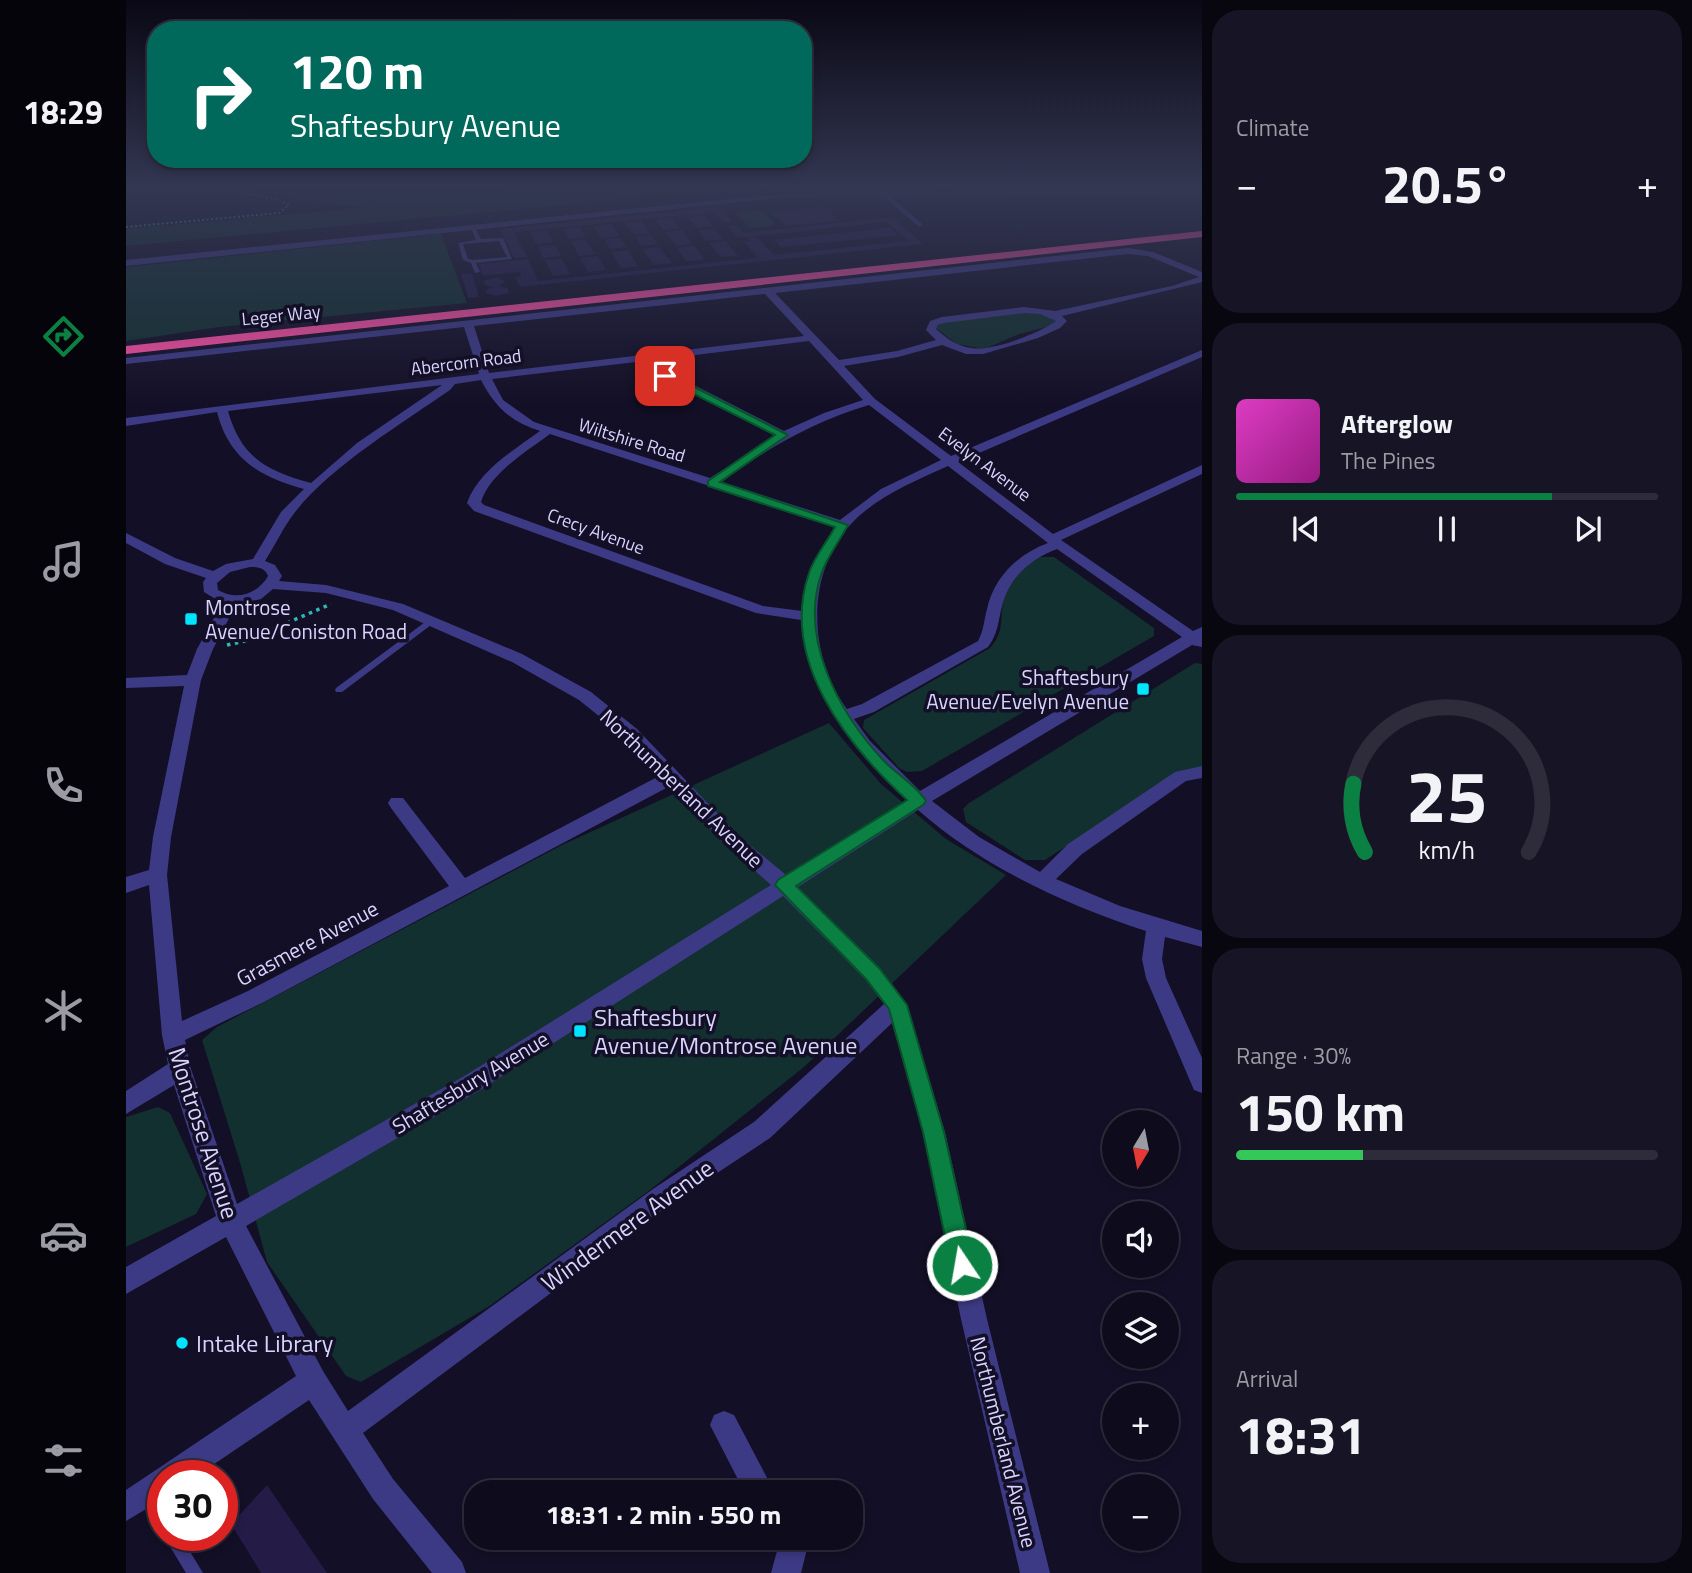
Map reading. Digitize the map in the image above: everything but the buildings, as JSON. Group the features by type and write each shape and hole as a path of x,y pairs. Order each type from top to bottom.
{"highway":[{"name":"Leger Way","path":"126,350 951,260"}],"street":[{"path":"126,263 152,260"},
{"path":"126,361 1041,260"},
{"path":"1164,260 1202,277"},
{"path":"1056,314 1062,321 1057,326 990,350 968,351 943,341 931,330 937,321 1033,309 1056,314 1174,288 1202,277"},
{"name":"Evelyn Avenue","path":"767,290 871,401 1055,541 1199,638"},
{"name":"Wiltshire Road","path":"468,322 485,377 504,408 547,431 842,525"},
{"name":"Abercorn Road","path":"126,422 222,408 810,338"},
{"path":"835,364 898,354 943,341"},
{"path":"1202,353 901,482 874,498 842,525 816,571 807,616 819,673 842,717 878,764 918,801 975,844 1044,882 1156,927 1202,939"},
{"path":"639,358 645,366 783,435"},
{"path":"257,563 286,514 313,487 361,446 410,410 446,388 451,381"},
{"path":"385,390 410,410"},
{"path":"712,483 748,456 783,435 835,410 871,401"},
{"path":"222,408 230,439 248,459 281,478 313,487"},
{"name":"Crecy Avenue","path":"547,431 480,489 474,503 479,508 761,610 807,616"},
{"path":"842,717 868,708 983,644 992,633 994,608 1003,582 1025,559 1055,541 1202,469"},
{"path":"126,537 170,561 215,576"},
{"path":"257,563 273,571 275,576 272,585 252,597 232,600 211,592 211,582 215,576 233,566 257,563"},
{"name":"Northumberland Avenue","path":"272,585 355,594 432,620 517,657 585,696 631,733 732,841 784,885 872,973 897,1005 934,1132 974,1319 1035,1573"},
{"name":"Montrose Avenue","path":"232,600 205,649 192,680 162,838 158,875 173,1035 180,1069 230,1220 313,1381 383,1489 451,1573"},
{"name":"Shaftesbury Avenue","path":"126,1281 474,1082 918,801 1199,638"},
{"path":"126,682 192,680"},
{"path":"1044,882 1054,867 1075,849 1181,776 1202,772"},
{"name":"Grasmere Avenue","path":"173,1035 255,997 674,776"},
{"path":"397,803 461,887"},
{"path":"126,885 158,875"},
{"path":"1156,927 1152,959 1156,978 1202,1083"},
{"name":"Windermere Avenue","path":"345,1430 661,1196 762,1130 897,1005"},
{"path":"126,1103 180,1069"},
{"path":"195,1460 313,1381"},
{"path":"724,1425 754,1480"},
{"path":"786,1573 792,1550"}],"lane":[{"path":"467,260 488,260"},
{"path":"473,262 477,272"},
{"path":"339,690 432,620"},
{"path":"181,1551 195,1573"}],"path":[{"path":"205,649 245,641 355,594"}],"green space":[{"path":"189,260 451,260 467,303 219,327 126,341 126,267"},
{"path":"1037,311 1056,321 1050,326 1019,334 984,349 957,344 936,327 944,322"},
{"path":"1036,557 1054,557 1154,628 1154,636 922,771 907,772 899,768 863,728 864,720 990,648 1001,627 1006,591 1019,572"},
{"path":"1195,663 1202,664 1202,768 1173,776 1045,860 1025,860 966,822 963,809 969,803"},
{"path":"829,723 881,784 946,839 1006,875 804,1067 650,1190 488,1307 361,1382 346,1376 267,1262 202,1040 217,1027 562,845"},
{"path":"158,1107 170,1113 207,1194 196,1214 126,1247 126,1117"}],"place":[{"name":"Montrose Avenue/Coniston Road","path":"191,619"},
{"name":"Shaftesbury Avenue/Evelyn Avenue","path":"1143,689"},
{"name":"Shaftesbury Avenue/Montrose Avenue","path":"580,1031"},
{"name":"Intake Library","path":"182,1343"}],"route":[{"path":"665,376 783,435 748,456 712,483 842,525 827,547 816,571 810,594 807,616 819,673 842,717 878,764 918,801 784,885 872,973 897,1005 934,1132 962,1265"}]}
